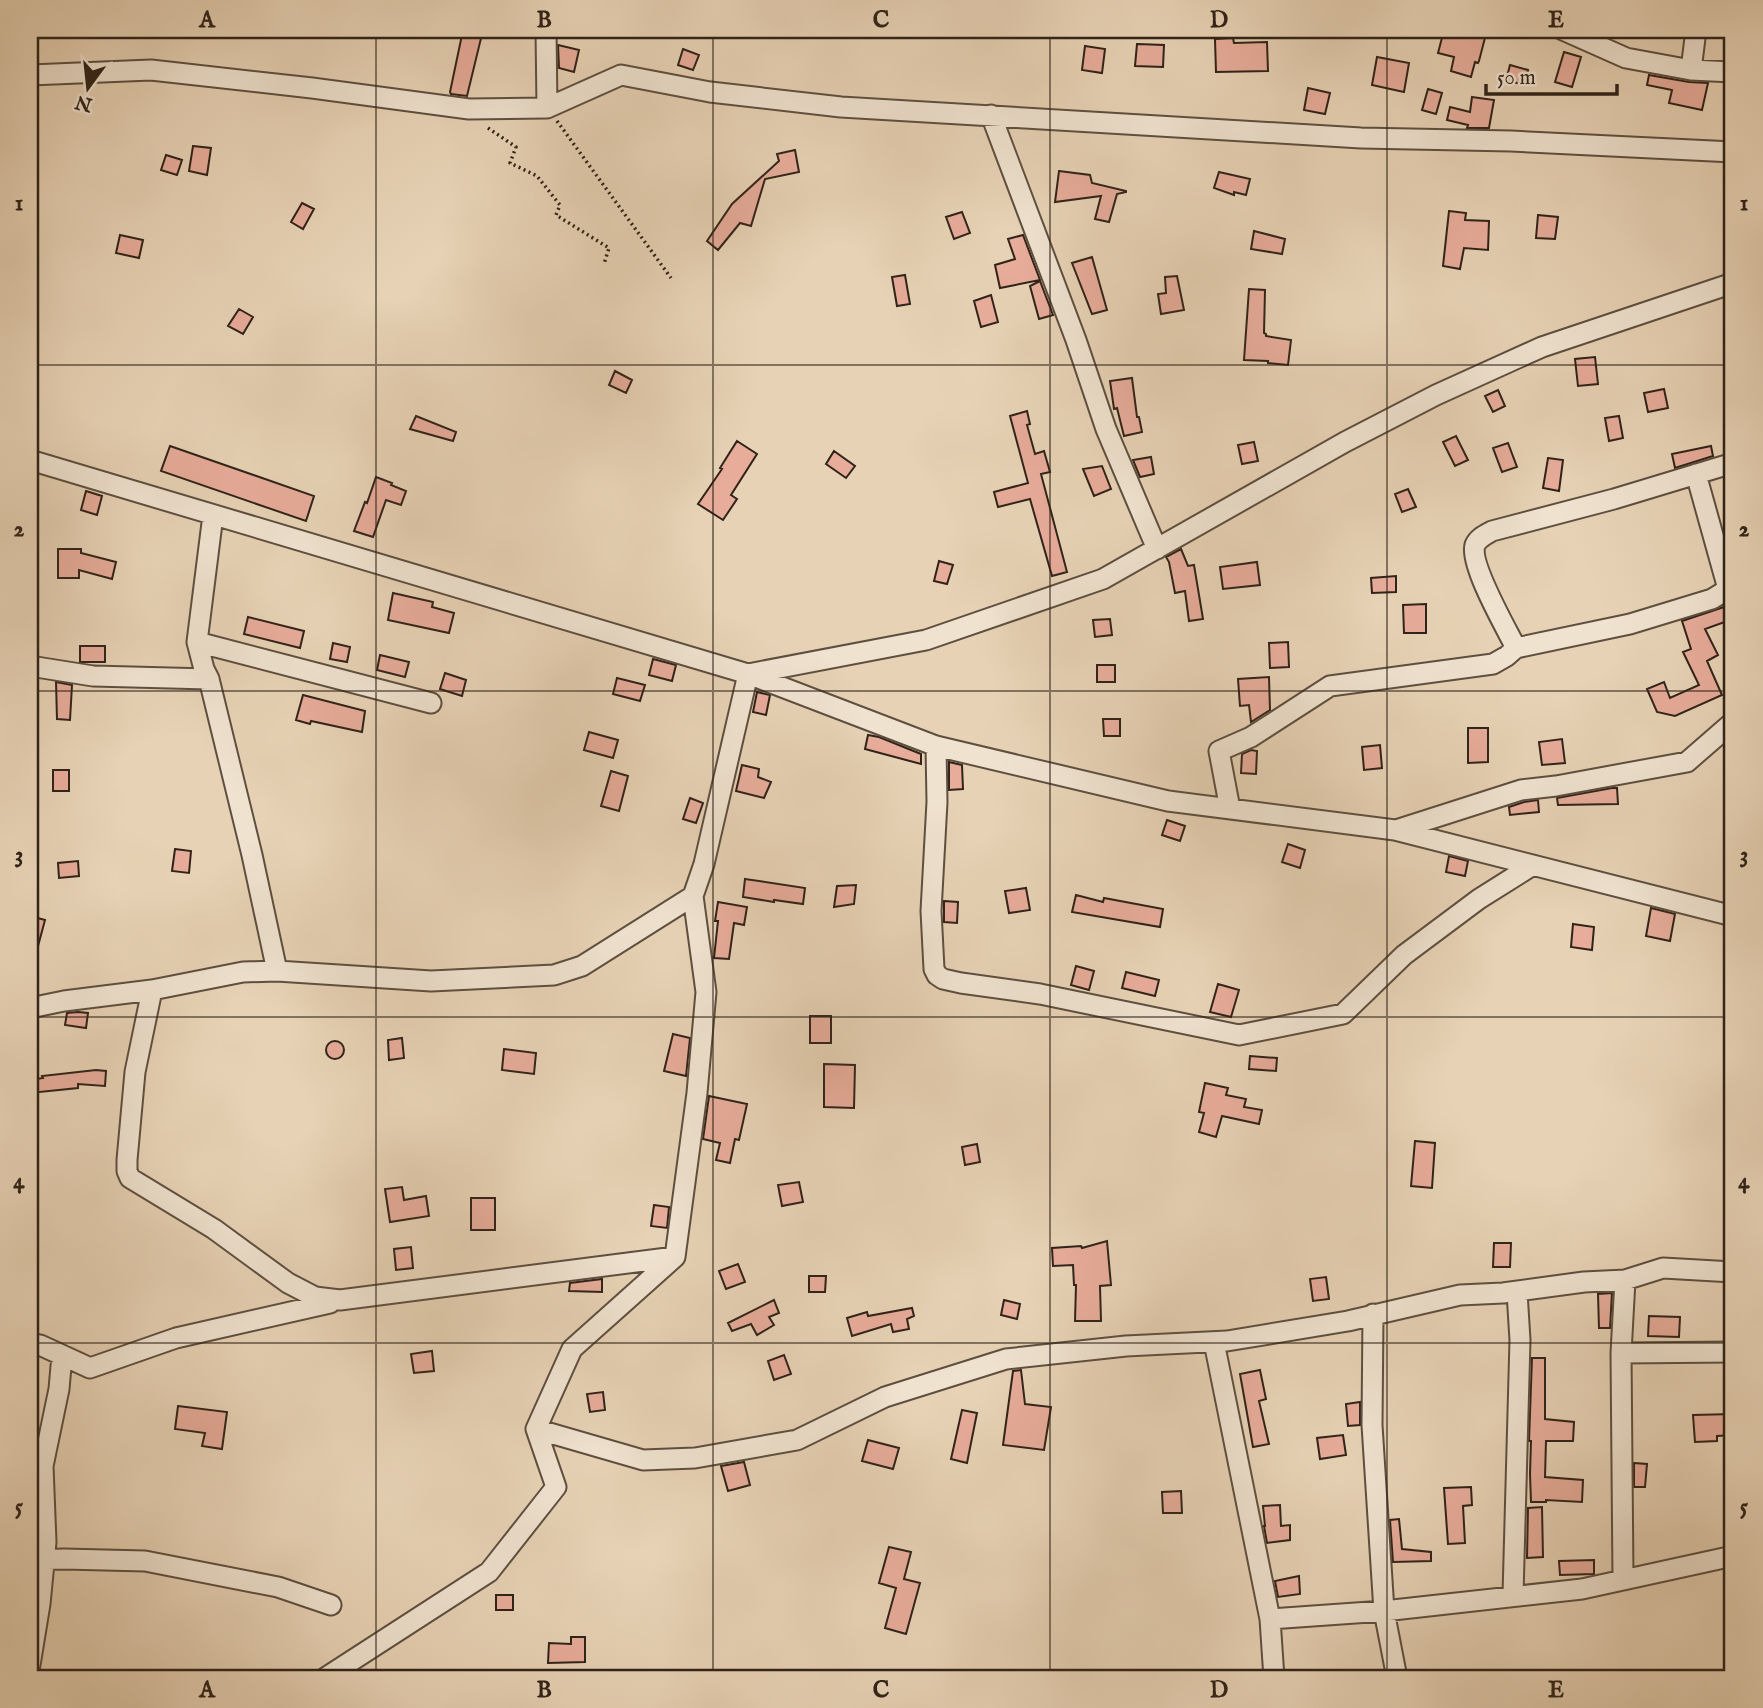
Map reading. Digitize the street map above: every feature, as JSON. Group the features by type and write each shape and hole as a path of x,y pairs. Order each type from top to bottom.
{"street":[{"path":"546,30 547,108"},
{"path":"1563,30 1589,36 1626,58 1691,70 1733,72"},
{"path":"1691,70 1696,30"},
{"path":"30,75 150,70 459,108 547,108 621,75 710,92 841,107 1361,138 1511,141 1733,152"},
{"path":"991,115 1076,340 1106,429 1157,549"},
{"path":"748,674 926,640 1103,579 1345,442 1436,395 1542,347 1733,283"},
{"path":"30,460 748,674 936,746 1168,801 1395,830 1733,916"},
{"path":"1516,648 1483,581 1474,553 1476,542 1492,531 1614,499 1733,463"},
{"path":"1230,809 1219,751 1251,737 1330,686 1493,664 1516,648 1630,624 1712,599 1731,588 1696,474"},
{"path":"213,515 197,642 209,679 252,855 277,971"},
{"path":"197,642 431,703"},
{"path":"30,666 93,676 209,679"},
{"path":"326,1678 489,1572 556,1487 536,1429 572,1349 675,1257 697,1093 706,992 693,896 704,864 748,674"},
{"path":"1395,830 1521,790 1687,762 1733,722"},
{"path":"936,746 937,802 931,911 933,969 943,979 961,983 1040,994 1239,1035 1343,1014 1404,956 1479,899 1532,865"},
{"path":"30,1008 152,990 243,972 277,971 431,981 554,975 582,966 693,896"},
{"path":"152,990 135,1072 127,1160 130,1178 214,1229 288,1283 315,1297 340,1300 675,1257"},
{"path":"536,1429 643,1460 695,1458 797,1440 886,1397 1006,1359 1126,1346 1227,1341 1321,1325 1460,1296 1625,1280 1663,1268 1733,1272"},
{"path":"1623,1579 1621,1353 1625,1280"},
{"path":"1513,1595 1520,1340 1517,1292"},
{"path":"30,1343 90,1368 176,1338 348,1299"},
{"path":"1373,1314 1372,1425 1384,1611 1397,1678"},
{"path":"1214,1342 1270,1619 1274,1678"},
{"path":"1621,1353 1733,1352"},
{"path":"30,1665 40,1604 37,1560 46,1542 43,1466 38,1452 59,1389 62,1355"},
{"path":"1270,1619 1384,1611 1581,1589 1733,1556"},
{"path":"37,1560 145,1560 278,1587 331,1605"}],"path":[{"path":"459,108 516,147 510,163 537,176 560,205 556,215 609,248 604,264"},
{"path":"547,108 671,278"}],"building":[{"path":"463,30 483,30 467,96 450,92"},
{"path":"1444,30 1487,30 1479,61 1475,62 1471,77 1451,71 1454,57 1438,53"},
{"path":"1233,38 1234,43 1267,42 1268,71 1216,72 1215,39"},
{"path":"1137,44 1164,45 1163,67 1135,66"},
{"path":"558,45 579,50 574,72 559,68"},
{"path":"1085,46 1105,49 1102,73 1082,70"},
{"path":"683,49 699,55 693,70 678,65"},
{"path":"1564,52 1581,57 1572,87 1555,82"},
{"path":"1377,57 1409,63 1404,92 1372,85"},
{"path":"1510,65 1528,70 1524,85 1506,80"},
{"path":"1649,75 1708,83 1702,110 1669,103 1672,90 1647,85"},
{"path":"1308,88 1330,93 1325,114 1304,110"},
{"path":"1428,89 1442,93 1436,114 1422,110"},
{"path":"1472,97 1494,100 1489,128 1467,128 1468,125 1447,120 1450,107 1470,112"},
{"path":"193,146 211,148 207,175 189,171"},
{"path":"795,150 799,172 765,179 751,226 740,223 718,250 707,241 732,204 779,161 777,154"},
{"path":"166,155 182,160 177,175 161,170"},
{"path":"1059,171 1090,175 1092,183 1126,191 1117,194 1109,222 1095,219 1101,196 1055,202"},
{"path":"1219,172 1250,179 1246,195 1234,192 1234,195 1214,188"},
{"path":"302,203 314,209 303,229 291,222"},
{"path":"1449,211 1466,213 1465,220 1489,221 1488,250 1464,248 1460,269 1443,266"},
{"path":"962,212 970,233 954,239 946,217"},
{"path":"1538,215 1558,217 1555,239 1536,238"},
{"path":"1254,231 1285,239 1282,254 1251,249"},
{"path":"120,235 143,240 139,258 116,253"},
{"path":"1023,235 1040,280 1000,288 995,265 1015,259 1008,239"},
{"path":"1092,257 1107,310 1092,314 1072,263"},
{"path":"905,275 910,304 897,306 892,277"},
{"path":"1177,276 1184,310 1161,314 1158,294 1166,293 1165,277"},
{"path":"1040,281 1053,315 1039,319 1030,286"},
{"path":"1249,289 1265,290 1266,336 1291,340 1288,365 1244,360"},
{"path":"991,295 998,322 981,327 974,301"},
{"path":"239,309 253,317 243,334 228,326"},
{"path":"1595,357 1598,384 1578,386 1575,359"},
{"path":"615,371 632,380 626,393 609,385"},
{"path":"1132,378 1137,417 1142,432 1124,436 1117,408 1114,409 1110,381"},
{"path":"1664,389 1668,408 1648,412 1644,393"},
{"path":"1498,390 1505,406 1493,412 1485,396"},
{"path":"1027,411 1030,424 1027,425 1035,454 1044,451 1050,472 1041,474 1067,572 1052,576 1030,499 998,507 994,492 1028,483 1010,416"},
{"path":"416,416 456,432 453,441 410,429"},
{"path":"1619,416 1623,438 1609,441 1605,418"},
{"path":"1456,436 1468,460 1455,466 1443,442"},
{"path":"737,441 757,454 731,495 737,499 723,520 698,504"},
{"path":"1254,442 1258,461 1242,464 1238,445"},
{"path":"1508,443 1517,467 1502,472 1493,448"},
{"path":"170,446 314,496 306,521 161,471"},
{"path":"1711,446 1713,456 1675,468 1672,454"},
{"path":"834,451 855,466 846,478 826,464"},
{"path":"1151,457 1154,474 1140,477 1133,460"},
{"path":"1548,458 1563,460 1559,491 1543,488"},
{"path":"1102,466 1111,489 1094,496 1083,469"},
{"path":"376,477 406,491 401,505 386,500 373,537 354,531"},
{"path":"1408,489 1416,507 1402,512 1395,494"},
{"path":"86,491 102,496 97,515 81,510"},
{"path":"58,549 81,549 81,553 116,562 112,579 79,570 79,578 58,578"},
{"path":"1181,549 1188,566 1194,565 1203,619 1189,621 1185,591 1175,593 1166,557"},
{"path":"939,561 953,565 947,584 934,581"},
{"path":"1257,562 1260,585 1223,589 1220,567"},
{"path":"1396,576 1396,592 1372,593 1371,578"},
{"path":"393,593 433,602 432,607 454,613 449,633 388,620"},
{"path":"1426,604 1426,633 1404,633 1403,605"},
{"path":"1733,604 1733,619 1705,629 1718,655 1707,661 1722,695 1675,716 1657,712 1647,689 1664,682 1670,698 1699,685 1683,652 1691,649 1682,621"},
{"path":"248,617 304,631 300,648 244,634"},
{"path":"1110,619 1112,635 1095,637 1093,620"},
{"path":"1288,642 1289,667 1270,668 1269,643"},
{"path":"333,643 350,647 347,662 330,659"},
{"path":"80,646 105,646 105,662 80,662"},
{"path":"380,655 409,662 405,677 377,670"},
{"path":"653,659 676,665 672,681 649,675"},
{"path":"1097,665 1115,665 1115,682 1097,682"},
{"path":"445,673 466,680 462,696 440,689"},
{"path":"1269,677 1270,710 1251,722 1249,705 1240,706 1238,679"},
{"path":"617,678 645,685 640,701 613,694"},
{"path":"56,682 72,685 70,720 57,719"},
{"path":"757,692 770,695 766,715 753,712"},
{"path":"303,695 365,711 362,732 296,720"},
{"path":"1103,719 1120,719 1120,736 1104,736"},
{"path":"1468,728 1488,728 1488,762 1468,763"},
{"path":"589,732 618,740 613,758 584,750"},
{"path":"868,735 921,754 921,764 865,749"},
{"path":"1562,739 1565,763 1542,765 1539,742"},
{"path":"1380,745 1382,768 1364,770 1362,747"},
{"path":"1251,750 1257,751 1256,774 1241,773 1242,754"},
{"path":"949,762 962,765 963,789 949,790"},
{"path":"742,765 759,769 758,777 771,782 764,798 736,791"},
{"path":"53,770 69,770 69,791 53,791"},
{"path":"611,771 628,776 619,811 601,806"},
{"path":"1617,788 1618,804 1558,805 1557,798"},
{"path":"690,798 703,803 696,823 683,819"},
{"path":"1538,800 1539,812 1510,815 1509,807"},
{"path":"1167,820 1185,826 1180,841 1162,835"},
{"path":"1288,844 1305,850 1300,868 1282,862"},
{"path":"175,849 191,851 189,873 172,871"},
{"path":"1449,856 1468,861 1465,876 1446,872"},
{"path":"78,861 79,876 59,878 58,863"},
{"path":"745,879 805,888 803,904 743,897"},
{"path":"856,885 854,904 834,907 837,886"},
{"path":"1026,888 1030,910 1009,913 1005,891"},
{"path":"1076,895 1103,902 1104,898 1163,909 1160,927 1072,912"},
{"path":"944,901 958,902 957,923 944,922"},
{"path":"718,902 747,907 744,925 734,923 729,959 714,958"},
{"path":"1651,908 1675,914 1670,941 1646,936"},
{"path":"30,916 45,920 34,961 30,960"},
{"path":"1573,924 1594,927 1592,950 1571,947"},
{"path":"1076,966 1094,971 1089,990 1071,985"},
{"path":"1126,972 1159,980 1155,996 1122,988"},
{"path":"1218,984 1239,990 1231,1017 1210,1012"},
{"path":"67,1013 88,1013 86,1028 65,1025"},
{"path":"810,1016 831,1016 831,1043 810,1043"},
{"path":"673,1034 690,1038 686,1076 664,1071"},
{"path":"402,1038 404,1058 389,1060 388,1040"},
{"path":"335,1041 343,1046 344,1050 339,1058 335,1059 327,1054 326,1050 331,1042"},
{"path":"504,1049 536,1053 534,1074 502,1070"},
{"path":"1250,1056 1277,1058 1276,1071 1249,1069"},
{"path":"824,1064 855,1065 854,1108 824,1107"},
{"path":"106,1071 105,1086 78,1084 78,1088 30,1093 30,1080 43,1078 42,1076"},
{"path":"1205,1083 1228,1088 1226,1095 1246,1099 1244,1107 1262,1110 1259,1124 1222,1116 1216,1137 1199,1132 1204,1113 1199,1112"},
{"path":"709,1096 747,1104 739,1140 735,1139 730,1163 716,1160 720,1143 703,1139"},
{"path":"1415,1141 1435,1143 1432,1188 1411,1186"},
{"path":"977,1144 980,1162 965,1165 962,1147"},
{"path":"799,1182 803,1202 782,1206 778,1185"},
{"path":"402,1187 404,1200 426,1196 429,1216 390,1222 385,1189"},
{"path":"471,1198 495,1198 495,1230 471,1230"},
{"path":"654,1205 669,1207 667,1228 651,1226"},
{"path":"1107,1241 1111,1285 1100,1286 1101,1321 1075,1321 1076,1285 1073,1265 1053,1266 1052,1248 1082,1248"},
{"path":"1494,1243 1511,1243 1510,1267 1493,1267"},
{"path":"411,1247 413,1268 396,1270 394,1249"},
{"path":"738,1264 745,1282 726,1289 719,1271"},
{"path":"809,1276 826,1276 825,1292 809,1292"},
{"path":"1326,1277 1329,1299 1313,1301 1310,1279"},
{"path":"602,1279 602,1292 569,1291 570,1283"},
{"path":"1612,1293 1610,1328 1599,1328 1598,1294"},
{"path":"774,1300 779,1313 769,1317 774,1325 757,1335 751,1324 732,1331 728,1323"},
{"path":"1004,1300 1020,1304 1017,1319 1001,1315"},
{"path":"912,1308 914,1316 907,1319 909,1329 893,1332 891,1324 852,1336 847,1318 867,1312 868,1316"},
{"path":"1649,1316 1680,1317 1679,1337 1648,1336"},
{"path":"432,1351 434,1371 414,1373 411,1354"},
{"path":"784,1355 791,1374 774,1380 768,1361"},
{"path":"1532,1358 1545,1358 1545,1419 1574,1422 1573,1441 1546,1441 1545,1477 1583,1480 1582,1502 1531,1502 1529,1441"},
{"path":"1021,1370 1025,1404 1051,1407 1044,1450 1003,1445 1013,1371"},
{"path":"1260,1370 1266,1399 1259,1401 1269,1444 1253,1447 1240,1374"},
{"path":"603,1392 605,1410 590,1412 587,1394"},
{"path":"1360,1402 1360,1425 1348,1426 1346,1404"},
{"path":"178,1406 227,1412 222,1449 202,1446 205,1433 175,1429"},
{"path":"962,1410 977,1413 967,1463 951,1459"},
{"path":"1733,1414 1733,1435 1717,1436 1717,1441 1695,1442 1693,1415"},
{"path":"1343,1435 1346,1455 1320,1459 1317,1438"},
{"path":"868,1440 899,1448 893,1469 862,1461"},
{"path":"744,1462 750,1485 728,1491 721,1466"},
{"path":"1634,1463 1647,1464 1645,1487 1634,1487"},
{"path":"1471,1487 1472,1505 1463,1506 1465,1543 1448,1544 1444,1488"},
{"path":"1181,1491 1182,1513 1163,1513 1162,1492"},
{"path":"1280,1505 1281,1526 1290,1525 1290,1540 1267,1543 1263,1506"},
{"path":"1542,1507 1543,1557 1527,1558 1528,1508"},
{"path":"1399,1519 1402,1549 1431,1552 1431,1561 1393,1562 1390,1520"},
{"path":"889,1547 911,1552 904,1579 920,1583 906,1634 885,1628 896,1588 879,1583"},
{"path":"1594,1560 1594,1574 1560,1575 1559,1561"},
{"path":"1299,1576 1300,1594 1278,1597 1275,1581"},
{"path":"496,1595 513,1595 513,1610 496,1610"},
{"path":"571,1637 585,1637 585,1662 548,1663 549,1643 571,1644"}]}
